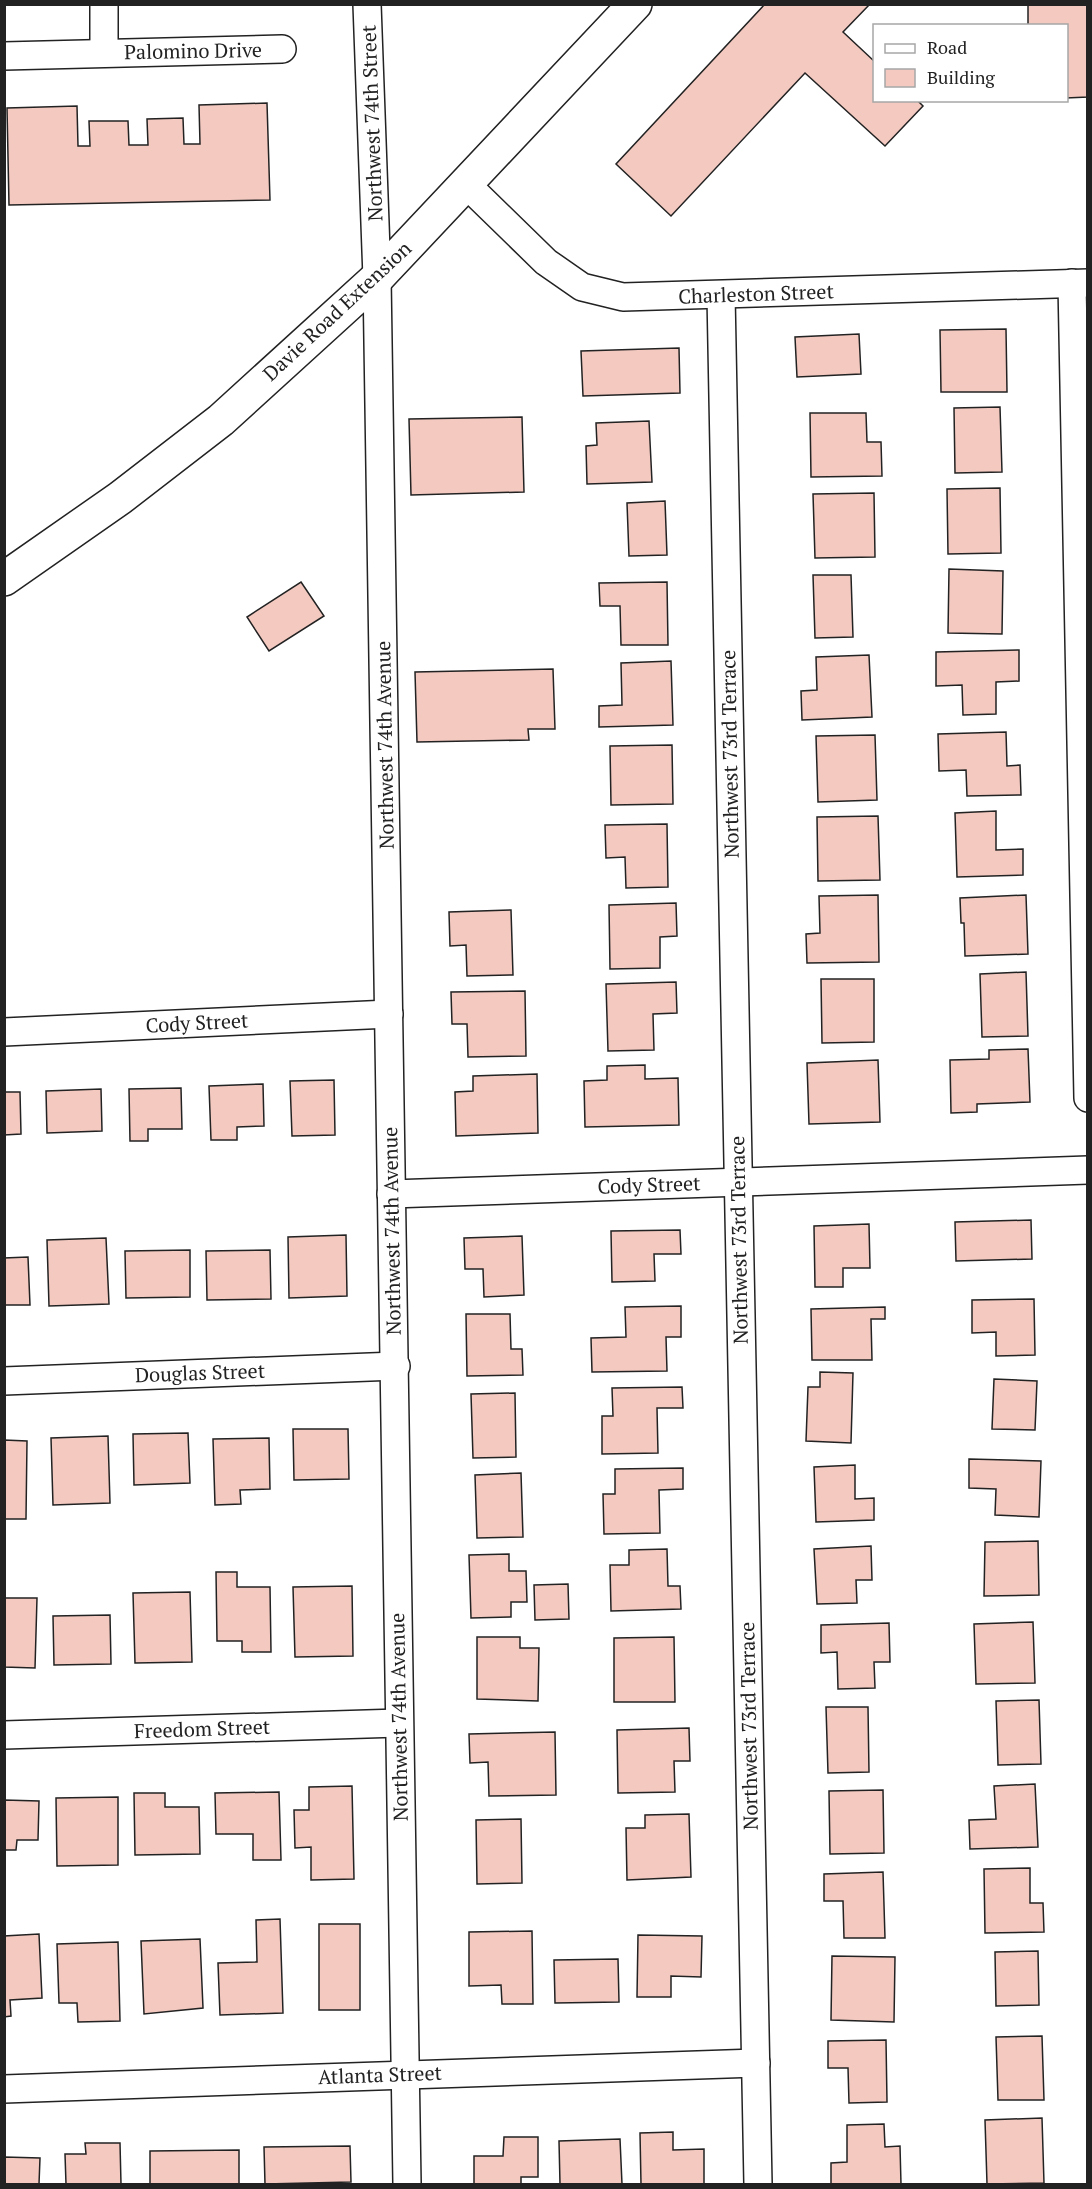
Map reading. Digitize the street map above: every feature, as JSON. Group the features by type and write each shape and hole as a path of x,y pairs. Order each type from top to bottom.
{"main road":[{"name":"Davie Road Extension","path":"4,579 120,498 221,420 378,278 634,4"}],"street":[{"name":"Palomino Drive","path":"104,4 104,53"},
{"name":"Northwest 74th Street","path":"368,4 378,278"},
{"name":"Palomino Drive","path":"4,56 282,49"},
{"name":"Charleston Street","path":"466,184 546,262 582,287 623,297 1080,283"},
{"name":"Northwest 74th Avenue","path":"378,278 407,2184"},
{"path":"1080,283 1088,1098"},
{"name":"Northwest 73rd Terrace","path":"721,295 758,2184"},
{"name":"Cody Street","path":"4,1032 388,1014"},
{"name":"Cody Street","path":"391,1194 1088,1170"},
{"name":"Douglas Street","path":"4,1381 396,1366"},
{"name":"Freedom Street","path":"4,1735 399,1723"},
{"name":"Atlanta Street","path":"4,2089 756,2063"}],"building":[{"path":"765,4 870,4 843,32 873,60 873,102 919,102 923,106 885,146 805,73 671,216 616,164"},
{"path":"1028,4 1088,4 1088,97 1068,98 1068,24 1028,24"},
{"path":"267,103 270,200 9,205 7,108 77,106 78,146 90,146 89,121 128,121 129,145 148,145 147,119 183,118 184,144 200,144 199,105"},
{"path":"1006,329 1007,392 941,392 940,330"},
{"path":"859,334 861,374 797,377 795,337"},
{"path":"679,348 680,393 583,396 581,351"},
{"path":"1000,407 1002,472 955,473 954,408"},
{"path":"810,413 866,413 867,442 881,442 882,476 811,477"},
{"path":"522,417 524,492 411,495 409,419"},
{"path":"649,421 652,482 587,484 586,446 597,445 596,423"},
{"path":"1000,488 1001,553 948,554 947,489"},
{"path":"874,493 875,557 815,558 813,494"},
{"path":"665,501 667,555 629,556 627,503"},
{"path":"949,569 1003,571 1002,634 948,633"},
{"path":"813,575 851,575 853,637 815,638"},
{"path":"301,582 324,616 269,651 247,617"},
{"path":"667,582 668,645 621,645 620,606 600,606 599,583"},
{"path":"1019,650 1019,681 996,682 996,714 963,715 962,685 936,686 936,652"},
{"path":"869,655 872,717 802,720 801,691 817,690 816,657"},
{"path":"671,661 673,725 599,727 599,706 622,705 621,663"},
{"path":"553,669 555,729 528,729 529,740 417,742 415,672"},
{"path":"1006,732 1007,766 1020,765 1021,795 967,796 966,770 939,771 938,734"},
{"path":"875,735 877,800 818,802 816,736"},
{"path":"672,745 673,804 611,805 610,746"},
{"path":"996,811 996,850 1023,849 1023,875 957,877 955,813"},
{"path":"878,816 880,880 818,881 817,817"},
{"path":"667,824 668,887 626,888 625,857 606,858 605,825"},
{"path":"878,895 879,962 807,963 806,934 820,933 819,896"},
{"path":"1026,895 1028,954 965,956 964,923 961,923 960,898"},
{"path":"676,903 677,936 660,937 660,968 610,969 609,905"},
{"path":"511,910 513,975 467,976 466,945 450,946 449,912"},
{"path":"1026,972 1028,1036 982,1037 980,974"},
{"path":"821,979 874,979 874,1042 822,1043"},
{"path":"676,982 677,1013 653,1014 654,1050 608,1051 606,984"},
{"path":"525,991 526,1056 468,1057 467,1024 452,1024 451,992"},
{"path":"1028,1049 1030,1102 977,1104 977,1112 951,1113 950,1060 989,1059 989,1050"},
{"path":"878,1060 880,1122 809,1124 807,1063"},
{"path":"645,1065 645,1079 678,1078 679,1125 585,1127 584,1081 607,1080 607,1066"},
{"path":"537,1074 538,1133 456,1136 455,1092 473,1091 473,1076"},
{"path":"334,1080 335,1135 292,1136 290,1081"},
{"path":"263,1084 264,1126 237,1127 237,1140 211,1140 209,1086"},
{"path":"181,1088 182,1129 148,1129 148,1141 130,1141 129,1089"},
{"path":"101,1089 102,1131 47,1133 46,1091"},
{"path":"4,1092 20,1092 21,1134 4,1135"},
{"path":"1031,1220 1032,1259 956,1261 955,1222"},
{"path":"869,1224 870,1268 843,1268 843,1287 815,1287 814,1226"},
{"path":"680,1230 681,1254 654,1254 655,1281 612,1282 611,1231"},
{"path":"346,1235 347,1296 289,1298 288,1237"},
{"path":"522,1236 524,1295 484,1297 483,1269 465,1269 464,1238"},
{"path":"106,1238 109,1304 49,1306 47,1240"},
{"path":"190,1250 190,1297 126,1298 125,1251"},
{"path":"270,1250 271,1299 207,1300 206,1251"},
{"path":"28,1257 30,1305 4,1305 4,1258"},
{"path":"1034,1299 1035,1355 996,1356 996,1332 972,1333 972,1300"},
{"path":"681,1306 681,1337 666,1337 667,1371 592,1372 591,1338 626,1337 625,1307"},
{"path":"885,1307 885,1319 871,1319 872,1360 812,1360 811,1309"},
{"path":"466,1314 510,1314 511,1349 522,1349 523,1375 467,1376"},
{"path":"820,1372 853,1373 851,1443 806,1441 808,1387 820,1387"},
{"path":"994,1379 1037,1381 1035,1430 992,1429"},
{"path":"682,1387 683,1408 657,1408 658,1453 602,1454 602,1416 613,1416 612,1388"},
{"path":"515,1393 516,1457 473,1458 471,1394"},
{"path":"293,1429 348,1429 349,1479 294,1480"},
{"path":"188,1433 190,1483 134,1485 133,1434"},
{"path":"108,1436 110,1503 53,1505 51,1438"},
{"path":"269,1438 270,1489 240,1490 241,1504 215,1505 213,1439"},
{"path":"4,1440 27,1441 26,1519 4,1519"},
{"path":"969,1459 1041,1461 1039,1517 995,1515 996,1489 969,1488"},
{"path":"855,1465 855,1499 874,1498 874,1520 816,1522 814,1467"},
{"path":"683,1468 683,1489 659,1490 660,1533 604,1534 603,1494 615,1494 615,1469"},
{"path":"521,1473 523,1537 477,1538 475,1475"},
{"path":"1038,1541 1039,1595 984,1596 985,1542"},
{"path":"871,1546 872,1580 856,1580 857,1603 817,1604 814,1549"},
{"path":"667,1549 668,1586 680,1586 681,1609 611,1611 610,1565 629,1565 629,1550"},
{"path":"509,1554 509,1571 526,1571 527,1602 511,1602 511,1617 471,1618 469,1555"},
{"path":"216,1572 237,1572 237,1587 270,1587 271,1652 242,1652 242,1641 217,1641"},
{"path":"568,1584 569,1619 535,1620 534,1585"},
{"path":"352,1586 353,1656 295,1657 293,1587"},
{"path":"190,1592 192,1662 135,1663 133,1593"},
{"path":"4,1598 37,1598 35,1668 4,1667"},
{"path":"110,1615 111,1664 54,1665 53,1616"},
{"path":"1033,1622 1035,1683 976,1684 974,1624"},
{"path":"889,1623 890,1662 874,1662 875,1688 838,1689 837,1652 821,1653 821,1625"},
{"path":"477,1637 520,1637 520,1648 539,1648 538,1701 477,1699"},
{"path":"674,1637 675,1702 614,1702 614,1638"},
{"path":"1039,1700 1041,1764 998,1765 996,1701"},
{"path":"826,1707 868,1707 869,1772 828,1773"},
{"path":"689,1728 690,1761 674,1761 675,1792 618,1793 617,1730"},
{"path":"555,1732 556,1795 489,1796 488,1762 470,1763 469,1734"},
{"path":"1035,1784 1038,1847 970,1849 969,1820 996,1819 994,1786"},
{"path":"352,1786 354,1879 311,1880 311,1847 295,1848 294,1810 309,1810 309,1787"},
{"path":"883,1790 884,1853 830,1854 829,1791"},
{"path":"279,1792 281,1860 253,1860 253,1834 216,1834 215,1793"},
{"path":"134,1793 165,1793 165,1807 199,1807 200,1854 135,1855"},
{"path":"118,1797 118,1865 57,1866 56,1798"},
{"path":"4,1800 39,1801 38,1840 17,1840 16,1850 4,1850"},
{"path":"689,1814 691,1877 627,1880 626,1828 645,1828 645,1815"},
{"path":"521,1819 522,1883 477,1884 476,1820"},
{"path":"1030,1868 1030,1903 1043,1903 1044,1932 985,1933 984,1869"},
{"path":"883,1872 885,1938 844,1938 843,1901 824,1901 824,1874"},
{"path":"280,1919 283,2013 220,2015 218,1963 257,1962 256,1920"},
{"path":"319,1924 360,1924 360,2010 319,2010"},
{"path":"532,1931 533,2004 502,2004 501,1985 469,1986 469,1932"},
{"path":"39,1934 42,1998 10,2000 11,2016 4,2017 4,1936"},
{"path":"638,1935 702,1936 701,1977 671,1976 671,1997 637,1997"},
{"path":"200,1939 203,2008 144,2014 141,1941"},
{"path":"118,1942 120,2021 78,2022 77,2003 59,2003 57,1944"},
{"path":"1038,1951 1039,2005 996,2006 995,1952"},
{"path":"832,1956 895,1957 894,2022 831,2020"},
{"path":"618,1959 619,2002 555,2003 554,1960"},
{"path":"1042,2036 1044,2100 998,2100 996,2037"},
{"path":"886,2040 887,2102 849,2103 848,2068 828,2068 828,2041"},
{"path":"1042,2118 1044,2183 987,2184 985,2120"},
{"path":"884,2124 885,2147 900,2146 901,2184 831,2184 831,2163 847,2162 847,2125"},
{"path":"673,2132 673,2150 704,2149 704,2184 641,2184 640,2133"},
{"path":"504,2137 538,2137 538,2177 521,2177 521,2184 474,2184 474,2156 503,2156"},
{"path":"620,2139 622,2184 560,2184 559,2141"},
{"path":"85,2143 120,2143 121,2184 66,2184 65,2154 86,2154"},
{"path":"350,2146 351,2182 265,2184 264,2147"},
{"path":"239,2150 239,2184 150,2184 150,2151"},
{"path":"4,2157 40,2158 39,2184 4,2184"}]}
